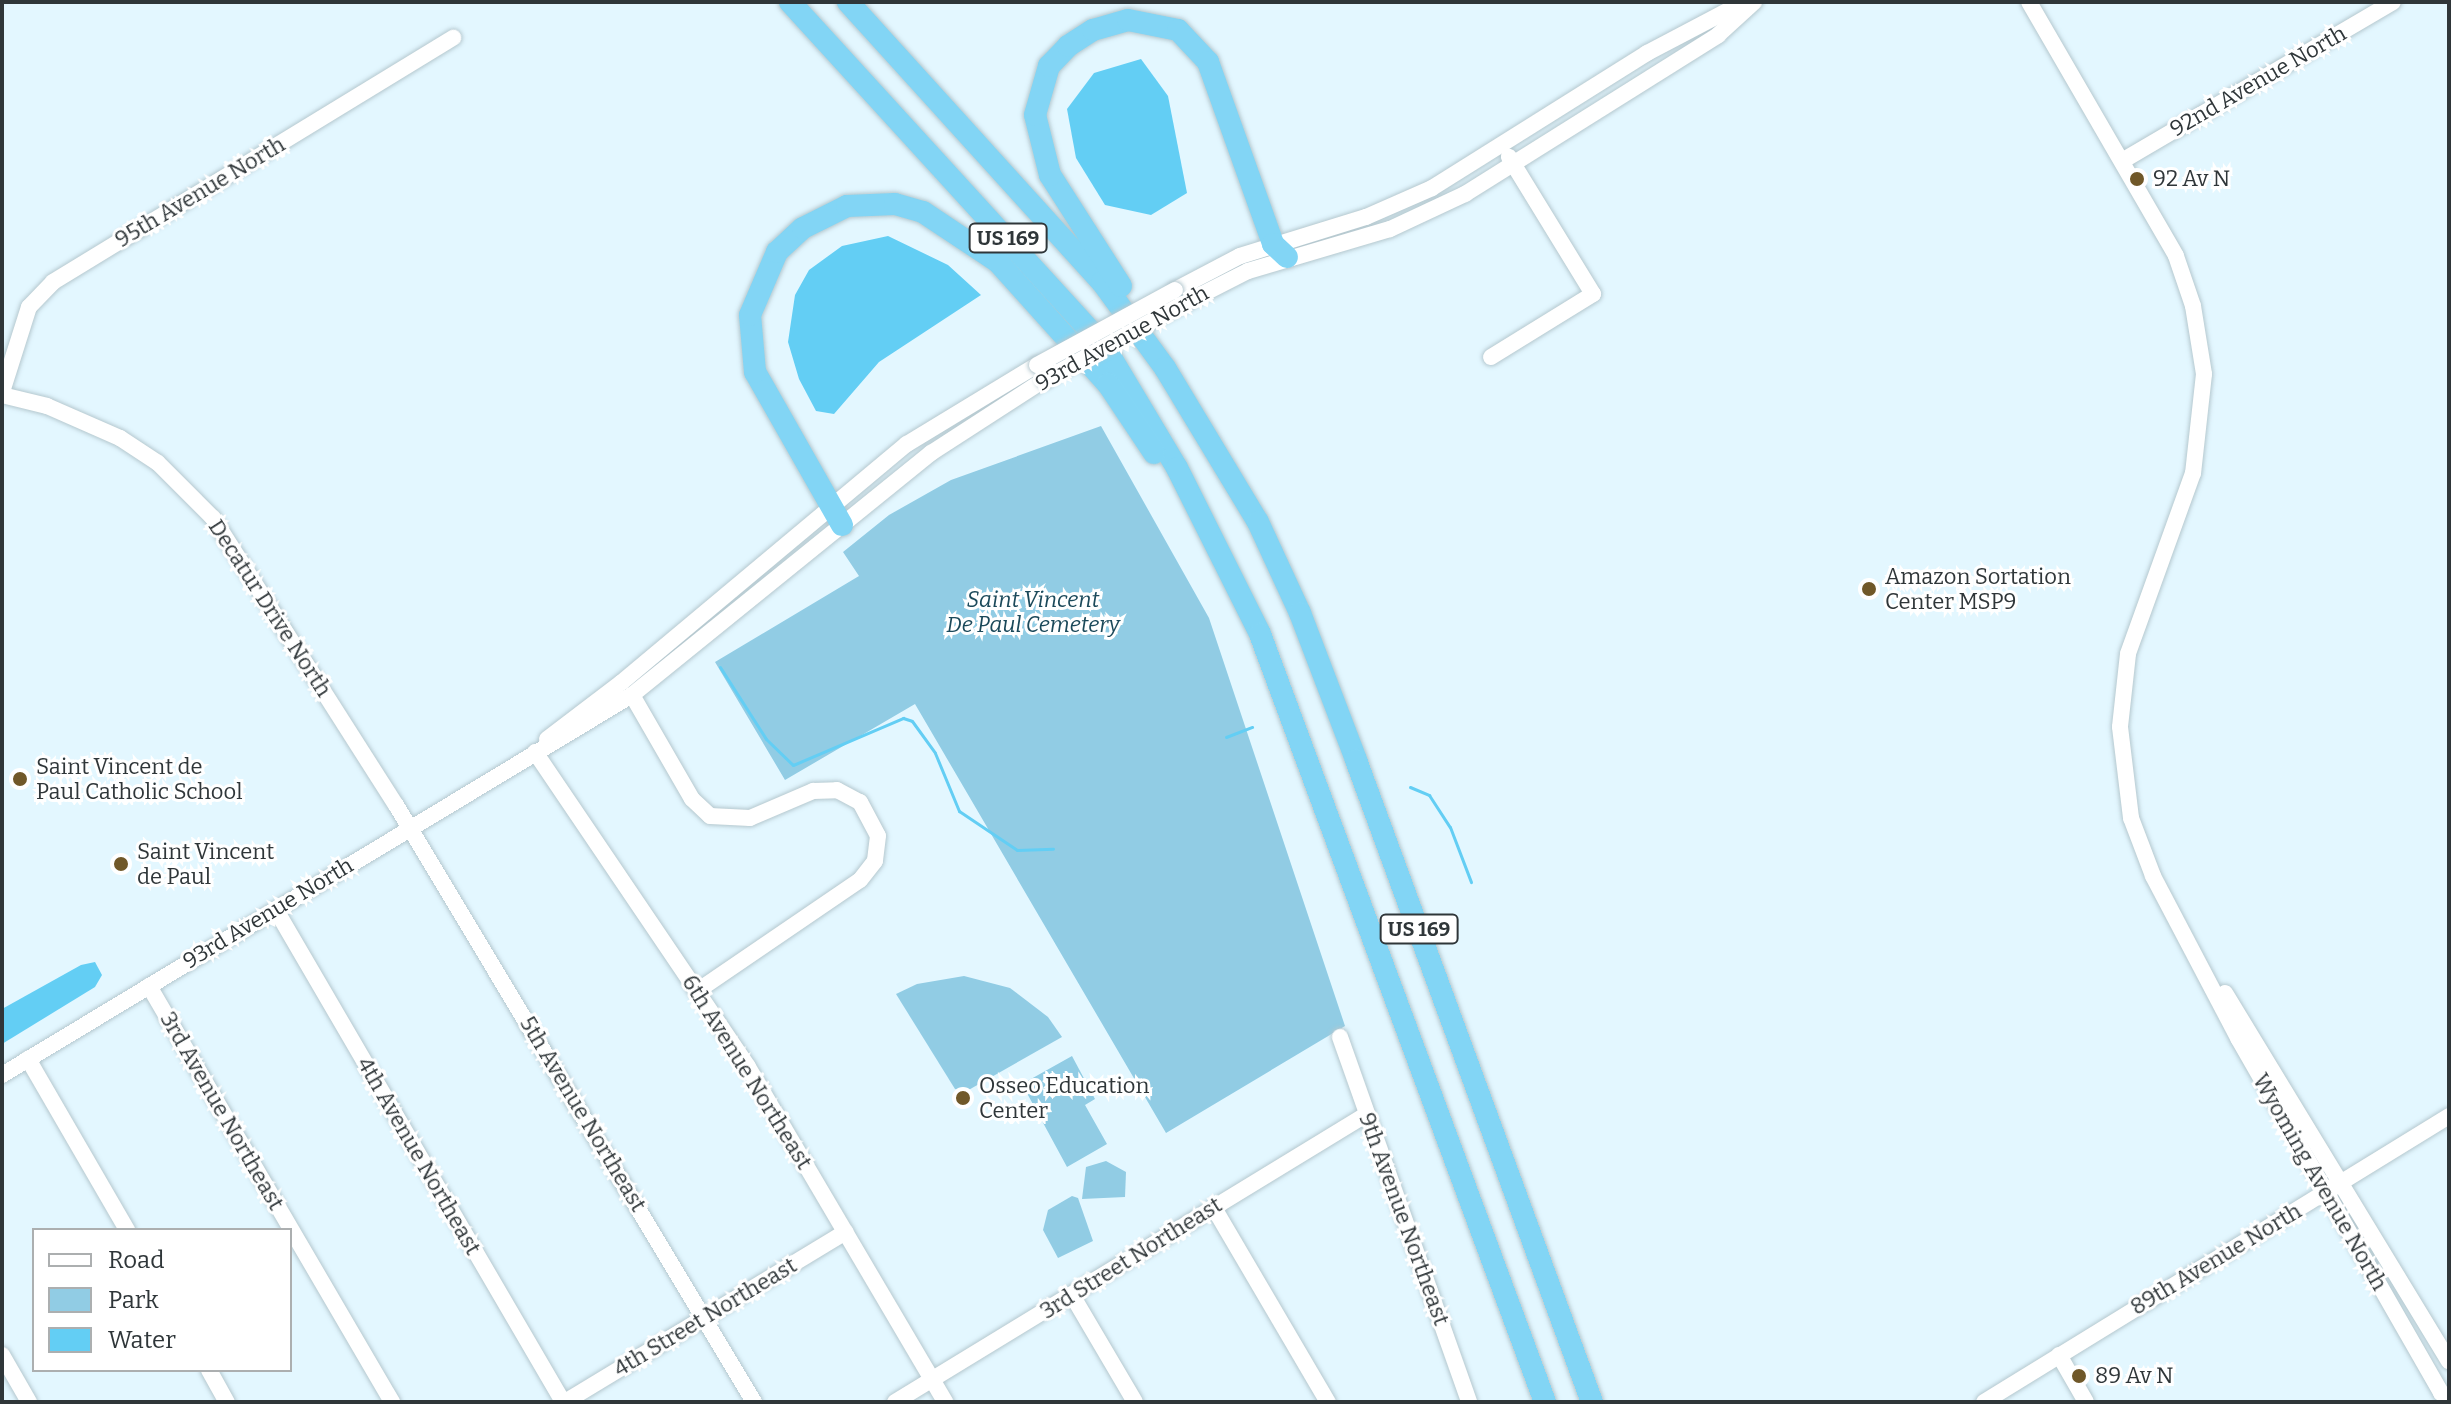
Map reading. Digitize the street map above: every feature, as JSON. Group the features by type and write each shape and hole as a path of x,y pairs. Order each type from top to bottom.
{"highway":[{"path":"778,2 874,93"},
{"name":"US 169","path":"790,2 1104,346 1219,546 1269,659 1545,1402"},
{"name":"US 169","path":"848,2 1063,236 1165,368 1258,522 1300,613 1592,1402"},
{"path":"867,2 962,126"},
{"path":"1165,368 1135,307 1057,188 1039,149 1035,115 1049,66 1093,30 1128,20 1178,30 1208,62 1280,250"},
{"path":"836,515 755,372 750,315 777,252 803,228 847,206 895,204 923,212 998,262 1108,384 1219,546"}],"street":[{"name":"93rd Avenue North","path":"535,752 556,745 632,695 836,515 917,436 1041,373 1179,297 1280,250 1402,201 1502,145 1647,53 1744,2"},
{"name":"93rd Avenue North","path":"1280,250 1419,218 1514,164 1718,35 1754,2"},
{"name":"Wyoming Avenue North","path":"2029,2 2176,256 2193,306 2204,374 2193,473 2128,654 2120,727 2126,798 2142,852 2325,1193 2441,1393 2449,1398"},
{"name":"92nd Avenue North","path":"2122,161 2393,2"},
{"name":"95th Avenue North","path":"2,394 29,307 53,282 453,38"},
{"path":"1491,357 1593,294 1502,145"},
{"name":"Decatur Drive North","path":"2,394 47,406 120,438 185,488 238,553 409,827"},
{"name":"93rd Avenue North","path":"2,1075 535,752 836,515"},
{"path":"632,695 692,799 710,816 750,818 813,791 837,790 860,802 878,836 875,861 860,880 697,991"},
{"name":"6th Avenue Northeast","path":"535,752 748,1067 945,1402"},
{"name":"5th Avenue Northeast","path":"409,827 754,1402"},
{"name":"4th Avenue Northeast","path":"276,910 564,1402"},
{"name":"Wyoming Avenue North","path":"2200,960 2252,1031 2449,1361"},
{"name":"3rd Avenue Northeast","path":"149,986 290,1228"},
{"name":"9th Avenue Northeast","path":"1340,1037 1469,1402"},
{"path":"28,1059 126,1228"},
{"name":"3rd Street Northeast","path":"895,1402 1367,1114"},
{"name":"89th Avenue North","path":"1984,1402 2449,1116"},
{"path":"1214,1208 1328,1402"},
{"name":"3rd Avenue Northeast","path":"292,1231 392,1402"},
{"name":"4th Street Northeast","path":"564,1402 846,1232"},
{"path":"1072,1295 1135,1402"},
{"path":"2,1355 29,1402"},
{"path":"2059,1355 2086,1402"},
{"path":"210,1372 227,1402"}],"green space":[{"name":"Saint Vincent De Paul Cemetery","path":"1101,426 1209,618 1345,1026 1166,1133 915,704 785,780 715,662 859,576 843,552 889,515 951,480"},
{"path":"964,976 1010,988 1048,1017 1062,1037 965,1092 955,1089 896,994 917,984"},
{"path":"1072,1056 1095,1099 1085,1105 1107,1144 1067,1167 1022,1084"},
{"path":"1106,1161 1126,1172 1125,1197 1082,1199 1086,1167"},
{"path":"1072,1196 1078,1198 1093,1241 1058,1258 1043,1230 1048,1210"}],"water":[{"path":"1141,59 1168,96 1187,193 1151,215 1105,205 1076,158 1067,109 1094,73"},
{"path":"888,236 948,265 981,295 879,362 834,414 816,411 799,379 788,342 795,295 809,270 842,246"},
{"path":"95,962 102,975 95,987 2,1044 2,1009 81,965"}],"waterway":[{"path":"720,667 766,739 793,765 903,718 912,721 935,753 959,811 1017,850 1053,849"},
{"path":"1226,737 1252,727"},
{"path":"1410,787 1429,795 1450,827 1471,882"}],"place":[{"name":"92 Av N","path":"2137,179"},
{"name":"Amazon Sortation Center MSP9","path":"1869,589"},
{"name":"Saint Vincent de Paul Catholic School","path":"20,779"},
{"name":"Saint Vincent de Paul","path":"121,864"},
{"name":"Osseo Education Center","path":"963,1098"},
{"name":"89 Av N","path":"2079,1376"}]}
